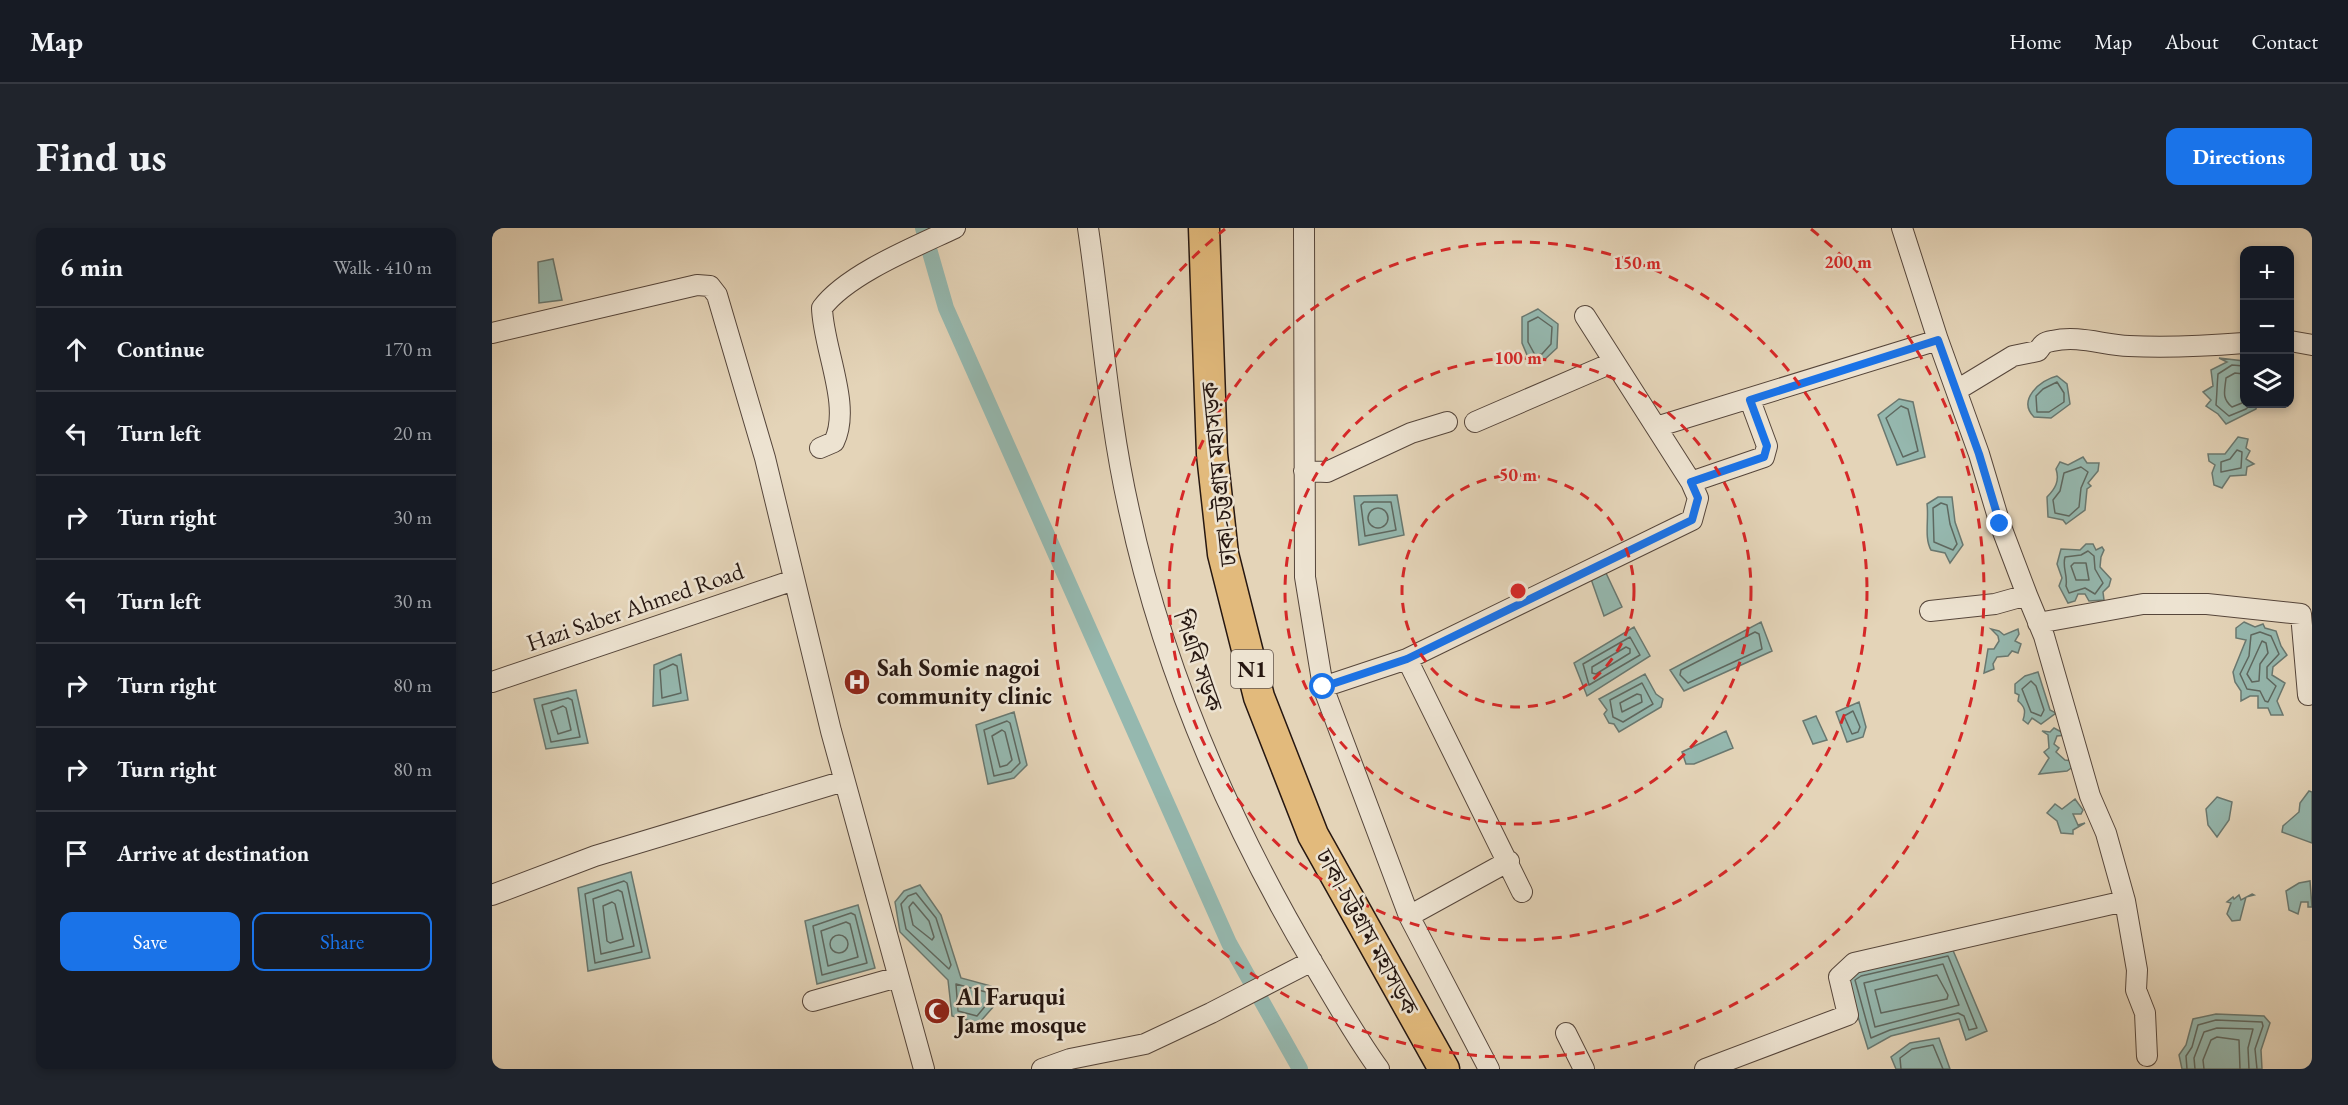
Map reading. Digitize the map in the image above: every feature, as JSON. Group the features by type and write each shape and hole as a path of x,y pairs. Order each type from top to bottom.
{"highway":[{"name":"ঢাকা-চট্টগ্রাম মহাসড়ক","path":"1184,228 1192,456 1203,546 1240,703 1295,843 1421,1069"},
{"name":"ঢাকা-চট্টগ্রাম মহাসড়ক","path":"1204,228 1212,454 1223,554 1259,697 1313,835 1444,1069"}],"street":[{"path":"820,448 834,442 841,429 822,308 831,296 899,254 955,228"},
{"name":"পিএবি সড়ক","path":"1088,228 1113,420 1126,498 1166,651 1191,721 1229,809 1312,961 1379,1069"},
{"path":"1304,228 1305,577 1323,687 1409,916 1489,1069"},
{"path":"1902,228 1938,340 1979,454 2000,524 2038,623 2126,901 2137,969 2136,990 2145,1013 2147,1056"},
{"path":"492,333 697,285 710,286 717,295 765,458 844,781 924,1069"},
{"path":"1323,687 1407,659 1692,520 1698,498 1691,482 1585,316"},
{"path":"1956,390 2013,356 2038,351 2044,343 2051,340 2072,339 2126,346 2192,347 2240,343"},
{"path":"1656,427 1750,400 1938,340"},
{"path":"2294,342 2312,345"},
{"path":"1475,422 1614,362"},
{"path":"1691,482 1764,457 1767,446 1750,400"},
{"path":"1304,471 1327,472 1411,433 1447,422"},
{"name":"Hazi Saber Ahmed Road","path":"492,682 794,580"},
{"path":"1930,611 1995,604 2027,596"},
{"path":"2038,623 2143,604 2207,604 2301,614 2308,695"},
{"path":"1407,659 1509,861 1522,892"},
{"path":"492,895 595,856 844,781"},
{"path":"1409,916 1509,861"},
{"path":"1706,1069 1848,1016 1839,977 1854,963 2126,901"},
{"path":"1042,1069 1070,1059 1145,1044 1312,961"},
{"path":"813,1001 898,977"},
{"path":"1566,1033 1584,1069"}],"water":[{"path":"553,259 562,300 539,303 538,262"},
{"path":"1538,309 1558,324 1557,348 1544,360 1530,362 1522,343 1522,317"},
{"path":"2219,358 2240,361 2240,408 2256,408 2226,424 2218,414 2206,406 2211,400 2203,392 2213,386 2211,370 2227,362"},
{"path":"2057,376 2067,384 2070,404 2051,418 2034,417 2029,411 2029,398 2038,386"},
{"path":"1899,399 1913,402 1925,457 1897,465 1878,415"},
{"path":"2238,437 2248,439 2246,448 2250,451 2246,459 2254,464 2247,467 2246,475 2230,476 2222,488 2214,485 2212,473 2215,465 2209,461 2208,454 2225,454"},
{"path":"2083,457 2087,463 2099,463 2098,471 2088,483 2091,486 2087,489 2085,510 2066,524 2063,520 2048,517 2047,497 2056,485 2056,469 2060,462 2068,465"},
{"path":"1397,495 1404,535 1359,545 1354,496"},
{"path":"1938,497 1952,497 1955,522 1963,545 1950,563 1945,553 1931,550 1928,540 1927,504"},
{"path":"2086,544 2093,544 2096,550 2102,547 2104,550 2100,567 2111,579 2109,586 2103,592 2104,600 2089,601 2085,594 2078,594 2075,601 2068,603 2059,586 2062,578 2057,564 2061,549 2080,550"},
{"path":"1606,573 1622,607 1604,616 1591,579"},
{"path":"1761,622 1772,651 1684,691 1670,670"},
{"path":"2244,622 2255,627 2263,624 2265,628 2276,631 2287,655 2273,667 2272,675 2285,683 2277,701 2283,715 2271,715 2268,708 2258,708 2258,696 2250,696 2241,701 2241,691 2235,682 2233,672 2246,640 2236,638 2236,628"},
{"path":"1634,627 1650,656 1587,696 1574,663"},
{"path":"1991,629 2004,635 2018,629 2019,634 2015,641 2021,644 2018,653 2012,651 2008,656 1997,657 1993,664 1994,669 1984,673 1988,649 1994,649 1999,641 1998,636"},
{"path":"681,654 688,700 653,706 654,665"},
{"path":"2038,672 2050,710 2056,713 2041,724 2032,718 2028,724 2023,720 2024,709 2018,701 2019,695 2015,693 2015,684 2025,676"},
{"path":"1645,674 1656,694 1663,699 1661,707 1619,732 1614,724 1609,723 1604,714 1607,710 1599,699"},
{"path":"576,690 588,743 546,749 534,699"},
{"path":"1859,702 1866,727 1863,737 1847,742 1836,712"},
{"path":"1014,712 1027,765 1014,778 988,784 976,725"},
{"path":"1816,716 1827,740 1813,744 1803,721"},
{"path":"2054,728 2067,735 2057,736 2054,744 2059,748 2056,752 2065,760 2073,761 2074,766 2067,771 2039,774 2049,758 2044,752 2049,748 2048,735 2042,731 2050,732"},
{"path":"1726,731 1733,748 1694,764 1686,764 1682,752"},
{"path":"2309,791 2312,792 2312,843 2282,832 2283,826 2299,812 2300,803"},
{"path":"2217,797 2232,802 2229,820 2217,837 2208,825 2206,809"},
{"path":"2075,799 2083,810 2081,814 2073,814 2078,825 2085,823 2073,830 2073,834 2061,833 2057,821 2047,813 2055,804 2062,809"},
{"path":"631,872 650,958 588,971 578,888"},
{"path":"2310,881 2312,907 2308,907 2308,902 2301,902 2298,914 2289,910 2286,891 2299,883"},
{"path":"920,885 941,915 961,978 991,986 994,1006 979,1023 952,1016 948,980 900,932 895,902 904,891"},
{"path":"2239,895 2241,900 2246,897 2240,920 2232,921 2227,914 2231,903 2227,902"},
{"path":"858,905 875,968 817,984 805,921"},
{"path":"1952,948 1987,1031 1966,1040 1959,1019 1891,1036 1868,1049 1846,978 1858,970"},
{"path":"2216,1014 2264,1016 2270,1023 2261,1050 2262,1069 2182,1069 2179,1055 2186,1045 2193,1019"},
{"path":"1939,1038 1950,1069 1896,1069 1891,1057 1910,1043"}],"waterway":[{"path":"923,228 946,308 1229,943 1300,1069"}],"place":[{"name":"Sah Somie nagoi community clinic","path":"857,682"},
{"name":"Al Faruqui Jame mosque","path":"937,1011"}],"route":[{"path":"1323,687 1407,659 1692,520 1698,498 1691,482 1764,457 1767,446 1750,400 1938,340 1979,454 2000,524"}]}
